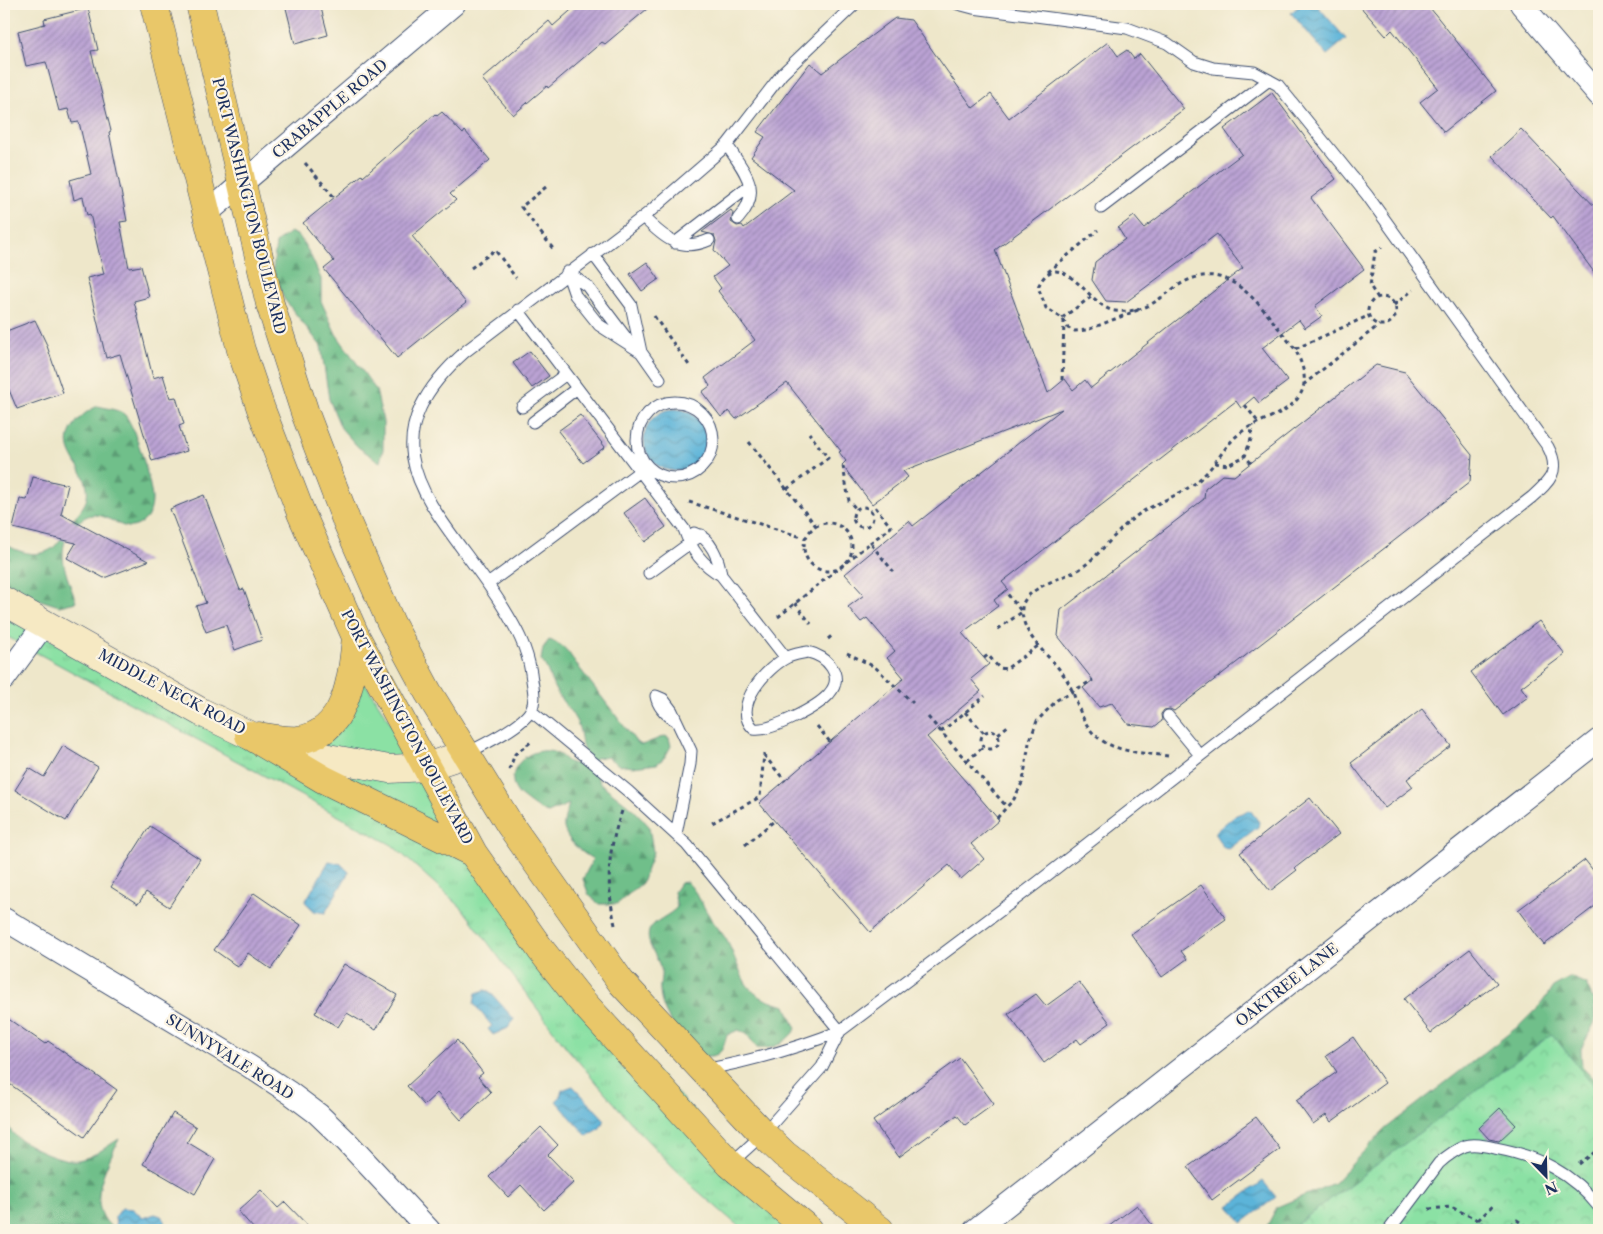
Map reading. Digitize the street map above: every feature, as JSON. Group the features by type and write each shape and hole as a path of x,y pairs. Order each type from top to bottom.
{"main road":[{"name":"PORT WASHINGTON BOULEVARD","path":"154,4 242,350 261,409 301,513 356,637 473,852 541,950 579,998 730,1164 809,1230"},
{"name":"PORT WASHINGTON BOULEVARD","path":"200,4 270,304 305,413 346,520 391,623 428,692 510,826 621,982 763,1134 784,1154 880,1230"},
{"name":"MIDDLE NECK ROAD","path":"4,601 201,712 249,735 359,765 389,770 426,767 465,754"},
{"path":"249,735 299,740 321,732 331,724 339,714 348,688 356,637"},
{"path":"249,735 323,779 473,852"}],"street":[{"name":"CRABAPPLE ROAD","path":"206,214 454,4"},
{"path":"1521,4 1599,95"},
{"path":"4,679 45,623"},
{"name":"OAKTREE LANE","path":"975,1230 1599,742"},
{"name":"SUNNYVALE ROAD","path":"4,919 250,1066 290,1093 318,1114 346,1141 429,1230"}],"lane":[{"path":"465,754 510,729 531,710 533,690 525,648 518,631 488,584 428,499 414,467 411,442 420,406 428,391 445,370 567,272 643,218 727,145 782,74 855,4"},
{"path":"703,1070 748,1062 793,1049 840,1032 1037,883 1532,497 1552,476 1555,466 1548,447 1397,236 1367,195 1278,85 1254,72 1213,68 1194,62 1167,43 1128,28 973,8 958,4"},
{"path":"1101,208 1269,80"},
{"path":"727,145 750,185 752,198 747,209 738,219"},
{"path":"675,244 750,185"},
{"path":"643,218 663,237 675,244 690,246 709,240"},
{"path":"593,254 631,306 637,350"},
{"path":"567,272 587,286 660,379"},
{"path":"518,310 576,389 643,469 684,529 689,544 706,567 722,575"},
{"path":"522,407 566,374"},
{"path":"533,422 576,389"},
{"path":"676,402 687,404 704,416 711,430 712,446 709,456 695,472 676,478 666,477 643,469 636,442 641,423 655,407 676,402"},
{"path":"488,584 643,469"},
{"path":"684,529 701,535 718,558 722,575 786,658"},
{"path":"649,573 701,535"},
{"path":"808,652 825,659 835,674 831,692 821,702 777,725 766,729 754,729 748,724 746,704 759,682 786,658 808,652"},
{"path":"531,710 629,792 687,845 840,1032"},
{"path":"1168,716 1200,755"},
{"path":"675,720 689,744 691,757 676,834"},
{"path":"730,1164 763,1134 822,1067 840,1032"},
{"path":"1389,1230 1447,1156 1463,1147 1477,1145 1514,1151 1549,1164 1581,1186 1599,1207"}],"path":[{"path":"288,145 334,197"},
{"path":"546,187 521,208 554,250"},
{"path":"998,629 1022,612 1023,605 1030,594 1048,582 1082,568 1135,517 1151,506 1191,486 1215,463 1238,435 1252,425 1291,406 1300,395 1303,386 1303,368 1295,348 1246,291 1231,280 1221,277 1196,277 1185,281 1158,303 1087,330 1075,331 1068,328 1063,320 1046,308 1038,287 1044,276 1098,230"},
{"path":"1303,386 1379,325 1392,321 1396,313 1391,301 1378,298 1370,286 1375,252 1397,236"},
{"path":"470,268 495,250 516,278"},
{"path":"1044,276 1051,272 1065,273 1081,284 1091,297 1113,311 1138,310"},
{"path":"1062,380 1063,320 1091,297"},
{"path":"1368,316 1368,307 1378,298"},
{"path":"1368,316 1379,325"},
{"path":"1295,348 1368,316"},
{"path":"1245,405 1258,422"},
{"path":"1215,463 1228,465 1245,456 1251,439 1252,425"},
{"path":"787,489 828,458 809,433"},
{"path":"750,442 816,526"},
{"path":"1245,456 1251,463"},
{"path":"843,466 850,501 856,510 854,520 857,525 863,527 871,523 873,517 871,511 866,508 856,510"},
{"path":"684,501 805,538"},
{"path":"811,624 796,603 891,527 876,508 871,511"},
{"path":"831,524 845,531 849,537 851,552 843,565 829,571 813,567 804,554 805,538 816,526 831,524"},
{"path":"870,543 893,571"},
{"path":"1005,591 1022,612 1028,631 1038,646 1058,667 1073,692 1086,724 1104,743 1115,748 1168,756"},
{"path":"828,639 834,634"},
{"path":"984,658 988,655 999,668 1006,669 1038,646"},
{"path":"847,653 875,667 913,703"},
{"path":"997,818 1014,799 1023,781 1029,744 1037,721 1051,704 1073,692 1085,682 1093,680"},
{"path":"941,732 985,696"},
{"path":"965,712 984,733"},
{"path":"928,717 1007,807"},
{"path":"998,734 1009,725"},
{"path":"817,726 830,742"},
{"path":"983,747 981,739 984,733 989,731 998,734"},
{"path":"983,747 992,750 998,746 1000,740 998,734"},
{"path":"509,774 512,758 531,742"},
{"path":"966,761 983,747"},
{"path":"712,822 760,797 764,754 785,781"},
{"path":"616,926 610,900 608,860 622,809"},
{"path":"745,845 774,821"},
{"path":"1410,1202 1418,1207 1433,1210 1451,1208 1478,1220 1488,1230"},
{"path":"1478,1220 1495,1204"},
{"path":"1504,1230 1517,1220 1531,1230"}],"green space":[{"path":"290,232 299,236 310,254 321,279 321,301 336,334 376,390 383,422 383,449 380,462 358,447 341,428 329,399 321,346 284,299 273,269 276,243"},
{"path":"98,406 121,412 128,419 133,429 146,468 151,492 152,502 149,513 145,520 132,527 120,525 96,515 88,516 81,520 69,533 63,552 66,572 76,602 59,606 25,595 25,604 9,618 4,619 4,543 23,552 37,554 50,550 58,543 83,507 87,497 87,487 70,452 69,434 82,416"},
{"path":"9,618 473,853 541,950 807,1230 743,1230 693,1187 640,1133 566,1047 462,908 392,845 4,635 4,619"},
{"path":"549,640 561,645 566,650 637,743 642,745 665,736 669,738 671,746 665,757 657,764 633,767 619,765 607,757 595,758 592,765 600,783 633,809 649,826 653,852 642,883 617,904 599,904 589,895 583,879 593,859 576,846 566,833 564,822 569,804 548,813 520,795 514,785 513,777 515,770 519,763 530,754 544,751 551,752 560,755 573,764 590,761 583,749 579,726 556,691 541,660 543,648"},
{"path":"353,664 473,853 288,740 321,732"},
{"path":"687,882 726,939 745,982 759,996 786,1006 796,1029 779,1044 769,1048 757,1048 746,1033 738,1030 727,1035 724,1046 719,1053 712,1056 701,1056 674,1027 661,1000 660,966 648,936 654,924 677,907 674,892 680,883"},
{"path":"1571,977 1586,984 1594,1001 1595,1022 1581,1049 1582,1067 1599,1085 1599,1138 1337,1230 1265,1230 1277,1207 1334,1183 1385,1129 1520,1025 1541,1004 1553,987"},
{"path":"1552,1034 1599,1093 1599,1230 1289,1230"},
{"path":"4,1114 11,1130 17,1137 43,1152 63,1159 84,1159 119,1139 108,1162 100,1186 99,1198 100,1210 105,1220 115,1230 4,1230"}],"water":[{"path":"1301,4 1316,4 1346,39 1327,55 1291,13"},
{"path":"675,409 687,412 697,418 703,428 706,440 703,452 697,462 687,468 675,471 663,468 653,462 647,452 644,440 647,428 653,418 663,412"},
{"path":"1250,810 1259,822 1258,827 1229,849 1224,848 1214,833 1234,816"},
{"path":"329,861 341,864 349,872 325,913 314,911 305,902"},
{"path":"485,990 489,991 514,1019 508,1028 493,1035 488,1029 492,1026 474,1004 476,993"},
{"path":"573,1086 605,1120 599,1129 587,1136 556,1101 560,1097 562,1090"},
{"path":"1263,1181 1276,1197 1242,1223 1229,1206"},
{"path":"122,1208 133,1209 143,1218 155,1214 161,1216 164,1219 165,1226 163,1230 148,1230 139,1226 127,1229 120,1228 117,1226 115,1217"}],"building":[{"path":"285,4 320,4 328,35 295,44"},
{"path":"578,4 653,4 605,44 602,42 513,115 482,79 549,21 553,26"},
{"path":"1358,4 1427,4 1496,91 1444,132 1420,102 1438,88 1392,30 1386,36"},
{"path":"88,8 98,50 91,51 111,131 109,132 127,221 120,222 129,268 141,266 149,297 134,301 153,378 163,375 170,398 176,397 184,424 179,426 187,451 152,461 120,354 106,358 87,278 104,274 90,214 87,215 83,197 74,200 70,180 91,174 79,122 72,123 68,109 59,111 46,62 26,66 18,31 45,24 44,19"},
{"path":"895,18 911,20 973,108 991,94 1009,118 1108,42 1118,56 1127,50 1134,59 1140,54 1184,109 995,250 1048,393 1065,379 1073,390 1085,380 1091,388 1243,268 1217,234 1126,302 1106,301 1092,280 1095,262 1125,239 1118,228 1134,216 1144,228 1242,154 1224,129 1272,93 1336,179 1311,198 1364,269 1315,306 1322,316 1305,328 1299,320 1262,348 1288,381 1259,403 1254,397 1241,408 1236,401 1002,582 1008,589 994,600 998,606 962,633 989,664 971,679 981,691 927,737 999,820 971,844 984,859 961,879 949,865 870,932 759,803 904,678 887,658 895,651 867,618 861,622 848,607 864,595 845,574 909,521 913,526 1062,409 903,471 908,477 872,504 842,465 846,461 839,452 841,451 787,383 736,419 729,411 721,417 702,392 710,386 705,378 755,340 718,291 721,288 713,277 728,266 714,250 716,241 714,235 702,232 731,210 733,213 731,222 737,226 742,225 744,228 794,190 751,157 765,137 757,132 810,63 822,73"},
{"path":"442,112 463,134 465,131 490,160 450,194 456,200 412,236 466,303 397,358 324,269 334,261 303,223 362,175 363,177 435,114 437,116"},
{"path":"1521,129 1599,211 1599,279 1553,216 1551,218 1492,156"},
{"path":"647,262 659,279 642,291 630,274"},
{"path":"35,320 46,343 63,393 17,409 4,378 4,332"},
{"path":"530,351 549,376 532,388 513,363"},
{"path":"1376,365 1405,372 1472,455 1470,482 1174,711 1170,709 1164,710 1161,714 1162,721 1154,727 1128,724 1112,703 1099,707 1083,688 1093,680 1058,636 1061,610 1204,499 1205,489 1222,475 1234,476"},
{"path":"580,415 605,447 583,463 558,431"},
{"path":"33,477 68,485 61,514 148,561 104,578 67,558 76,543 13,528 20,499 27,500"},
{"path":"204,495 240,590 244,589 262,640 235,650 226,625 206,632 196,606 206,603 170,509"},
{"path":"645,498 666,527 645,542 624,513"},
{"path":"1539,621 1565,654 1521,687 1528,697 1503,715 1471,672"},
{"path":"1422,709 1451,746 1407,779 1413,787 1385,808 1351,763"},
{"path":"63,746 98,767 66,821 15,790 29,768 44,777"},
{"path":"1310,798 1339,834 1295,868 1297,870 1270,891 1240,853"},
{"path":"150,826 200,859 169,907 146,892 138,904 111,887"},
{"path":"1585,860 1599,878 1599,903 1544,945 1518,910"},
{"path":"1201,885 1226,919 1181,951 1187,959 1162,977 1131,934"},
{"path":"254,893 301,925 271,969 248,953 238,967 214,950"},
{"path":"1470,949 1497,983 1431,1033 1404,999"},
{"path":"344,964 397,995 376,1030 347,1013 338,1027 315,1013"},
{"path":"1079,982 1110,1023 1081,1044 1077,1039 1044,1063 1008,1014 1036,994 1046,1006"},
{"path":"4,1016 45,1044 48,1041 117,1090 84,1137 4,1080"},
{"path":"1353,1037 1385,1083 1331,1122 1326,1115 1313,1124 1296,1101 1337,1072 1326,1056"},
{"path":"457,1040 483,1073 478,1077 491,1092 461,1120 437,1093 424,1105 407,1086"},
{"path":"960,1058 994,1104 965,1125 957,1115 899,1157 873,1121"},
{"path":"1500,1108 1516,1125 1499,1141 1489,1139 1479,1128"},
{"path":"173,1113 196,1127 187,1142 215,1159 195,1194 143,1164"},
{"path":"1256,1117 1280,1149 1212,1200 1188,1167"},
{"path":"541,1127 558,1145 548,1155 574,1182 544,1210 521,1185 508,1197 489,1177"},
{"path":"261,1190 278,1208 285,1202 312,1230 255,1230 238,1211"},
{"path":"1137,1205 1156,1230 1104,1230"}]}
